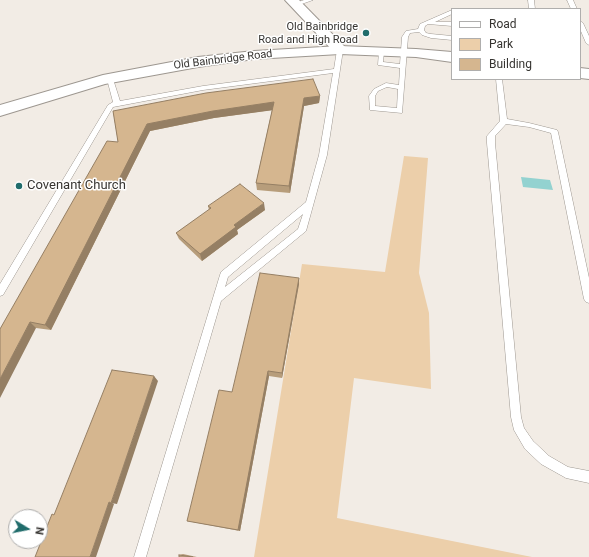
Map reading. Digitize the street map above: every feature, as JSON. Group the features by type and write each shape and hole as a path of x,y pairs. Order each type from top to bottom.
{"main road":[{"path":"294,2 340,50"},
{"name":"Old Bainbridge Road","path":"0,111 67,90 110,79 198,62 247,56 340,50 381,52 403,60 451,57"}],"lane":[{"path":"294,2 310,0"},
{"path":"421,30 422,25 426,22 451,12"},
{"path":"426,22 451,24"},
{"path":"581,25 589,43"},
{"path":"421,30 424,34 431,36 451,38"},
{"path":"401,87 386,85 376,90 372,96 372,108 400,111 405,37 408,32 421,30"},
{"path":"216,299 302,231 324,155 340,50"},
{"path":"0,292 111,105 203,88 336,71"},
{"path":"110,79 117,104"},
{"path":"499,80 504,121 491,136 491,144 516,417 519,430 529,445 545,460 566,472 589,477"},
{"path":"504,121 529,125 554,132 589,299"},
{"path":"140,557 224,275 310,202"}],"green space":[{"path":"404,156 428,158 419,273 429,313 431,389 354,378 337,518 532,557 254,557 302,264 385,272"}],"water":[{"path":"521,177 550,180 553,190 523,187"}],"building":[{"path":"313,79 320,96 304,98 289,186 256,183 274,102 213,111 147,124 45,325 30,322 0,379 0,329 107,141 118,142 113,111 206,93"},
{"path":"240,184 264,203 234,225 236,227 200,254 176,233 211,208 208,206"},
{"path":"260,273 299,278 282,373 268,371 238,530 187,521 219,390 232,392"},
{"path":"112,370 154,376 111,503 109,502 90,557 35,557 38,549 48,549 48,524 52,514 54,515"},
{"path":"179,555 193,557 179,557"}],"place":[{"name":"Old Bainbridge Road and High Road","path":"366,33"},
{"name":"Covenant Church","path":"19,186"}]}
